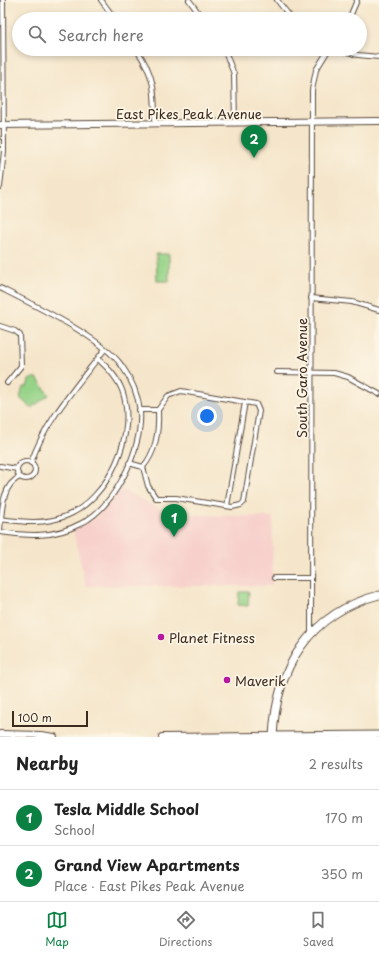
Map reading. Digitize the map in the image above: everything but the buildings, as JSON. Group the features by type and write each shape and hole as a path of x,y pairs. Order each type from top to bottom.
{"main road":[{"name":"East Pikes Peak Avenue","path":"2,125 379,121"},
{"path":"273,736 275,710 285,674 294,656 311,634 342,610 379,595"},
{"path":"0,734 41,735 54,737"},
{"path":"162,737 379,735"}],"street":[{"path":"0,187 4,160 2,125 3,0"},
{"path":"101,0 110,12"},
{"path":"189,0 198,12"},
{"path":"277,0 286,12"},
{"path":"352,12 357,0"},
{"path":"367,55 379,57"},
{"path":"141,56 148,66 153,80 155,94 155,124"},
{"path":"227,56 235,81 236,123"},
{"name":"South Garo Avenue","path":"311,634 312,90 314,76 324,56"},
{"path":"0,288 60,320 105,349 117,360 129,377 137,396 140,410 138,435 129,463 121,481 110,499 81,524 62,531 41,536 0,531 7,490 14,479 20,477 28,479 34,475 35,467 31,463 23,462 17,469"},
{"path":"311,298 352,302 379,310"},
{"path":"0,326 15,331 20,335 21,366 7,383"},
{"path":"31,463 36,449 56,414 105,349"},
{"path":"1,519 37,523 67,516 88,503 106,482 122,444 127,411 120,385 112,372 98,359"},
{"path":"278,372 334,373 348,377 379,394"},
{"path":"181,391 256,404 259,411 244,502 237,507 176,498 156,498 148,486 143,467 153,453 158,410 168,396 181,391"},
{"path":"227,506 245,402"},
{"path":"140,410 158,410"},
{"path":"129,463 143,467"},
{"path":"0,466 17,469"},
{"path":"17,469 20,477"},
{"path":"274,578 311,578"}],"shaded area":[{"path":"121,489 170,514 273,517 272,586 86,586 73,531 97,517"}],"green space":[{"path":"156,254 169,254 169,281 157,281"},
{"path":"37,378 49,395 31,408 20,398 23,387 27,387 29,380"},
{"path":"239,592 249,592 248,606 238,605"}],"place":[{"name":"Grand View Apartments","path":"254,158"},
{"name":"Tesla Middle School","path":"174,537"},
{"name":"Planet Fitness","path":"161,637"},
{"name":"Maverik","path":"227,680"}]}
